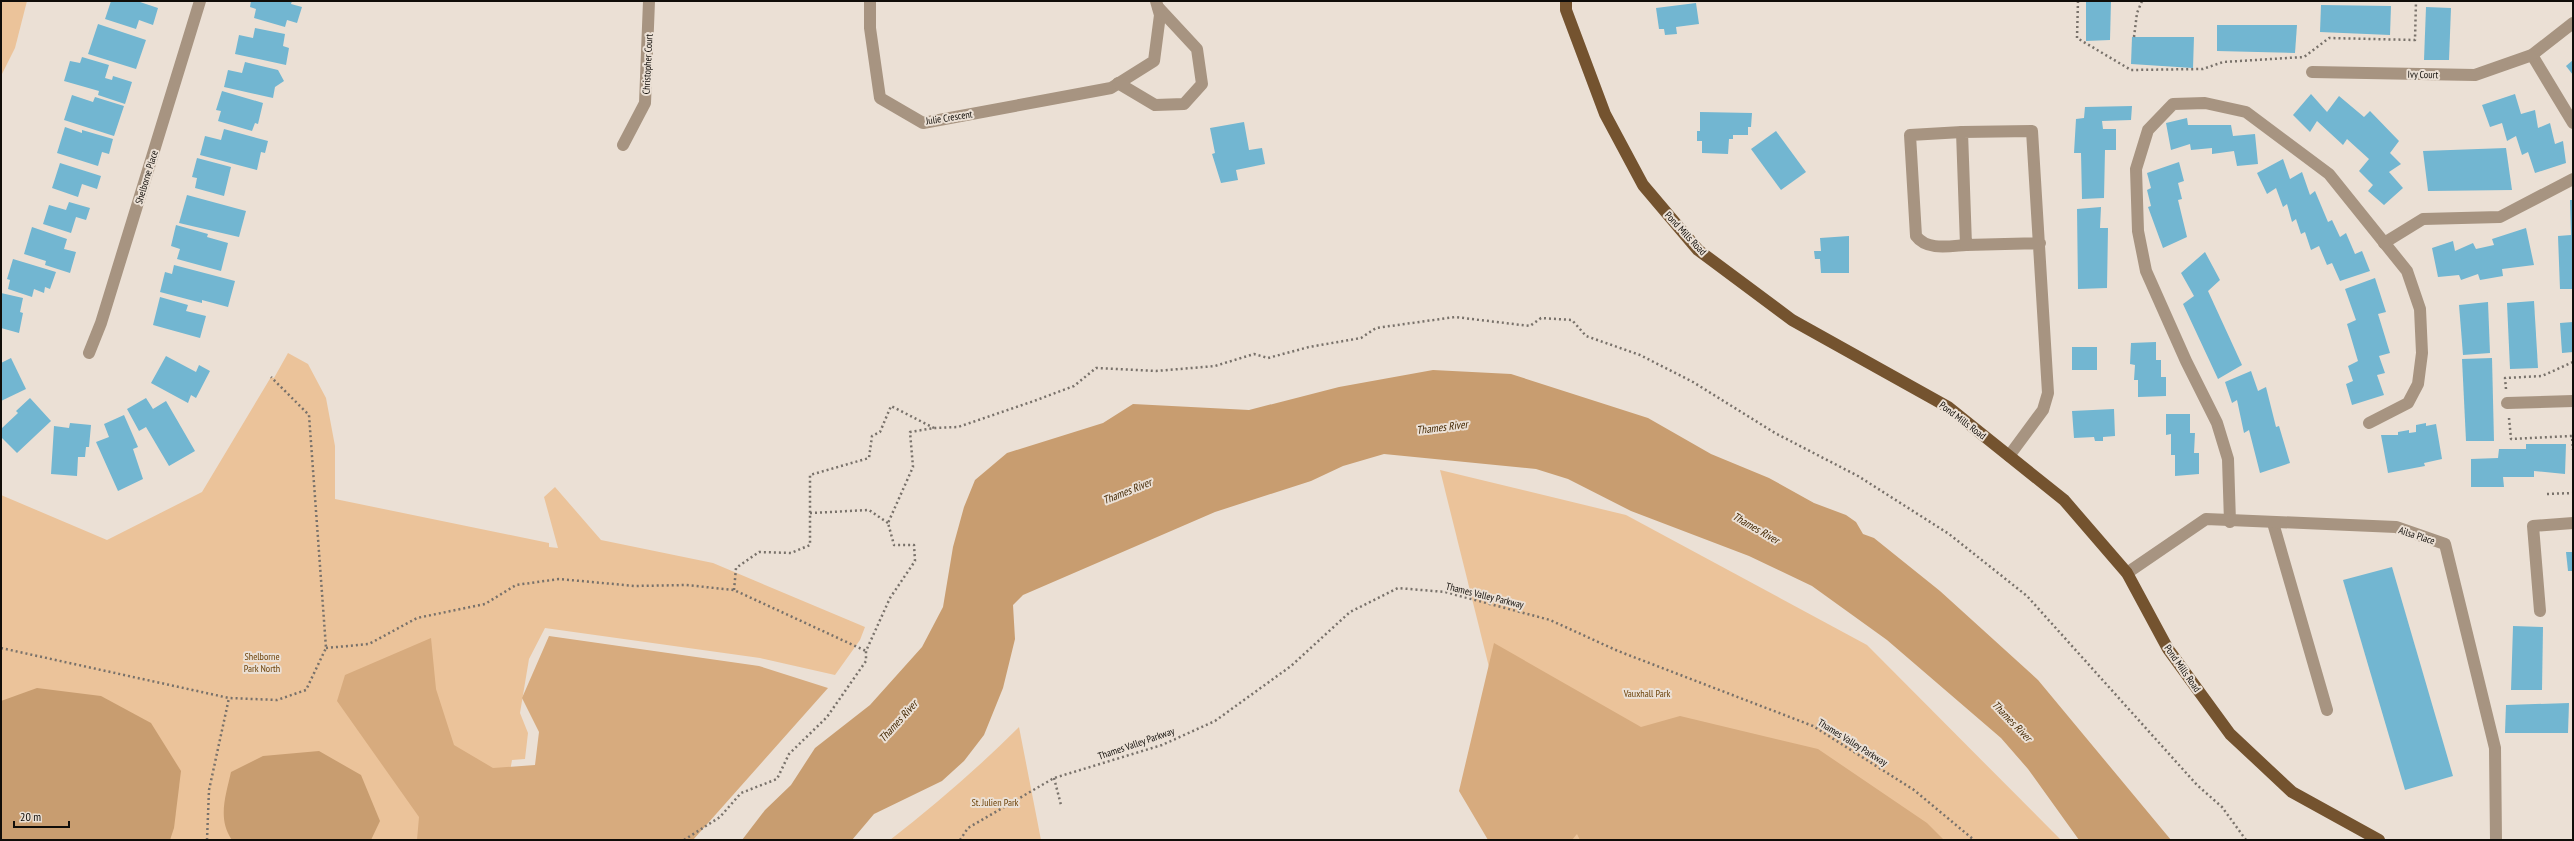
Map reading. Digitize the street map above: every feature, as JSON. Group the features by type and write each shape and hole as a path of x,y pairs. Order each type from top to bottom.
{"main road":[{"name":"Pond Mills Road","path":"1566,1 1566,10 1605,114 1643,185 1698,250 1792,320 1948,407 2064,500 2127,573 2168,649 2230,734 2292,792 2379,840"}],"street":[{"name":"Shelborne Place","path":"89,353 101,323 200,1"},
{"name":"Christopher Court","path":"624,146 645,102 649,1"},
{"name":"Julie Crescent","path":"870,1 870,28 880,98 924,123 1111,88 1154,61 1160,15 1157,4"},
{"name":"Julie Crescent","path":"1118,83 1155,105 1184,104 1202,84 1197,49 1157,4"},
{"name":"Ivy Court","path":"2312,72 2475,75 2532,55 2573,23"},
{"path":"2532,55 2573,123"},
{"path":"2230,522 2228,458 2217,423 2186,361 2146,271 2138,231 2136,170 2148,130 2173,104 2205,103 2246,112 2329,174 2407,271 2420,309 2422,353 2418,384 2408,403 2369,422"},
{"path":"2010,456 2043,410 2048,393 2040,243 2032,131 1962,132 1910,135 1916,236 1927,245 1939,247 2040,243"},
{"path":"1962,132 1966,245"},
{"path":"2384,243 2423,219 2500,217 2573,179"},
{"path":"2508,403 2573,401"},
{"name":"Ailsa Place","path":"2127,573 2206,519 2230,522 2396,527 2445,544 2496,748 2496,840"},
{"path":"2274,523 2327,710"},
{"path":"2540,611 2533,526 2573,523"}],"path":[{"path":"2078,1 2078,38 2131,70 2203,69 2223,62 2304,57 2329,38 2415,40 2416,1"},
{"path":"2134,37 2137,13 2142,1"},
{"path":"684,840 720,817 741,793 777,779 789,754 827,717 866,661 866,651 890,598 915,561 914,545 894,545 888,523 913,467 910,432 958,426 1034,401 1074,386 1096,368 1156,371 1216,366 1254,354 1268,358 1310,347 1361,338 1376,328 1417,321 1455,317 1530,326 1541,318 1572,320 1586,336 1640,355 1693,382 1775,433 1858,476 1949,534 2027,596 2197,785 2222,807 2246,840"},
{"path":"1,648 229,698 277,700 306,690 326,648 309,415 271,377"},
{"path":"734,590 736,568 759,552 791,553 810,545 810,475 869,458 872,436 880,432 891,406 934,428"},
{"path":"2547,494 2573,493"},
{"path":"810,513 869,510 888,523"},
{"path":"326,648 369,644 417,618 485,604 516,584 559,579 635,586 686,585 734,590 866,651"},
{"name":"Thames Valley Parkway","path":"960,840 968,828 1054,778 1162,745 1215,721 1291,666 1350,612 1398,588 1445,592 1550,620 1618,651 1813,726 1914,790 1974,840"},
{"path":"207,840 209,790 229,698"},
{"path":"1054,778 1061,804"}],"green space":[{"path":"1,1 27,1 15,48 1,76"},
{"name":"Shelborne Park North","path":"288,353 308,364 326,398 335,446 335,499 549,543 549,547 558,548 544,497 555,487 601,540 713,563 865,627 860,640 835,675 760,658 545,628 529,659 520,713 528,733 525,759 512,760 498,840 1,840 1,495 107,540 202,492 271,377 274,378"},
{"name":"Vauxhall Park","path":"1440,470 1626,515 1867,645 2061,840 1532,840"},
{"name":"St. Julien Park","path":"1019,727 1041,840 890,840 956,786"}],"shaded area":[{"path":"549,636 759,666 828,688 693,840 417,840 419,817 337,701 345,675 431,638 436,689 454,745 493,768 535,765 539,732 522,698"},
{"path":"1494,643 1641,727 1680,716 1818,749 1927,823 1944,840 1580,840 1577,834 1572,840 1488,840 1459,791"}],"water":[{"name":"Thames River","path":"1433,370 1511,374 1648,418 1711,454 1769,478 1814,503 1846,515 1856,522 1863,534 1874,538 1940,591 2038,680 2171,840 2079,840 2028,769 2001,738 1887,640 1812,586 1749,556 1631,511 1568,479 1536,469 1384,454 1343,466 1311,481 1215,512 1023,595 1013,605 1015,639 1003,688 984,735 964,761 942,781 874,814 852,840 742,840 765,810 791,785 815,748 870,705 922,647 943,607 953,547 964,507 975,480 1007,453 1103,423 1133,404 1249,410 1339,387"},
{"path":"37,688 101,696 151,723 181,771 174,828 170,840 1,840 1,701"},
{"path":"319,751 361,775 380,821 371,840 232,840 227,832 224,815 225,798 231,772 263,756"}],"building":[{"path":"111,1 137,1 158,8 153,25 139,20 136,29 105,19"},
{"path":"251,1 292,1 291,4 302,7 297,23 287,20 285,27 254,18 256,9 250,7"},
{"path":"2086,1 2111,1 2110,40 2086,41"},
{"path":"1696,3 1699,24 1676,27 1677,34 1665,35 1664,29 1659,29 1656,8"},
{"path":"2321,5 2391,6 2390,35 2320,32"},
{"path":"2426,7 2451,8 2449,60 2424,60"},
{"path":"98,24 146,40 136,69 88,54"},
{"path":"2217,25 2297,25 2295,53 2217,51"},
{"path":"255,28 285,34 283,46 289,48 286,65 235,54 239,35 253,38"},
{"path":"2132,37 2194,37 2193,68 2131,64"},
{"path":"82,57 109,65 105,78 112,80 113,76 132,82 125,104 98,95 99,91 64,81 70,61 80,63"},
{"path":"2573,60 2573,75 2566,66"},
{"path":"245,62 278,70 284,81 275,87 273,98 224,87 228,70 242,73"},
{"path":"222,91 263,103 258,124 255,123 252,131 218,121 221,111 216,110"},
{"path":"2311,94 2327,112 2339,96 2364,117 2370,111 2399,141 2390,153 2401,164 2389,172 2403,188 2384,205 2368,191 2373,185 2359,171 2369,159 2347,139 2343,145 2317,121 2310,132 2293,115"},
{"path":"2515,94 2521,114 2535,110 2538,128 2550,123 2555,144 2563,141 2566,163 2535,173 2528,152 2522,155 2516,136 2507,141 2502,123 2490,127 2482,105"},
{"path":"72,95 93,102 95,97 124,106 114,136 64,120"},
{"path":"2132,106 2131,120 2102,121 2103,129 2116,129 2116,150 2105,150 2104,198 2082,199 2081,153 2074,153 2076,119 2084,118 2085,107"},
{"path":"1700,112 1752,113 1751,127 1748,127 1748,135 1733,135 1733,139 1729,139 1728,154 1702,153 1702,141 1697,141 1697,131 1700,131"},
{"path":"2187,118 2188,125 2231,125 2233,136 2255,134 2258,164 2237,166 2234,151 2212,154 2212,148 2191,150 2190,144 2171,150 2166,123"},
{"path":"1244,122 1249,150 1262,148 1265,164 1236,170 1238,180 1221,183 1212,154 1215,153 1210,128"},
{"path":"65,127 82,133 82,130 113,139 109,154 102,152 98,166 57,153"},
{"path":"224,129 268,141 265,153 261,152 257,170 200,155 205,136 221,140"},
{"path":"1776,131 1806,172 1781,190 1751,149"},
{"path":"2506,148 2512,190 2428,191 2423,151"},
{"path":"197,158 231,167 224,196 195,188 197,178 192,177"},
{"path":"2283,159 2290,179 2302,172 2310,195 2315,191 2328,222 2332,220 2340,237 2346,233 2355,254 2362,251 2370,271 2340,281 2332,263 2327,265 2319,246 2311,250 2305,232 2301,234 2296,219 2292,222 2287,204 2283,207 2276,188 2267,194 2257,173"},
{"path":"2179,162 2184,181 2178,183 2182,199 2178,200 2187,237 2163,248 2148,207 2151,206 2147,190 2151,188 2147,173"},
{"path":"60,163 101,176 97,189 82,184 78,197 52,188"},
{"path":"187,195 246,211 239,237 179,223"},
{"path":"2570,200 2573,200 2573,289 2560,289 2558,236 2571,235"},
{"path":"69,202 90,208 86,220 76,217 71,233 43,224 49,205 66,210"},
{"path":"2101,207 2100,228 2108,228 2107,288 2078,289 2077,209"},
{"path":"176,225 208,234 207,237 228,243 221,271 177,259 180,249 171,246"},
{"path":"32,227 67,239 64,249 76,252 70,273 45,265 46,261 24,254"},
{"path":"2526,228 2534,265 2502,269 2503,276 2480,280 2478,274 2461,280 2459,275 2438,277 2432,248 2453,241 2455,251 2473,243 2476,249 2494,245 2492,239"},
{"path":"1849,236 1849,273 1821,273 1820,259 1815,259 1814,251 1821,251 1820,238"},
{"path":"2205,252 2220,280 2208,291 2242,365 2218,379 2183,304 2194,296 2181,273"},
{"path":"13,259 56,272 50,289 45,287 44,293 34,289 32,297 8,289 10,280 7,279"},
{"path":"174,265 235,281 228,307 202,300 202,303 160,292 165,272 172,274"},
{"path":"2375,278 2386,312 2378,314 2390,353 2379,356 2385,373 2377,375 2384,395 2352,405 2346,384 2353,381 2348,366 2358,361 2347,324 2356,320 2345,289"},
{"path":"1,293 23,298 20,312 23,313 19,333 1,328"},
{"path":"160,297 188,305 186,311 206,316 200,338 153,325"},
{"path":"2534,301 2538,368 2510,369 2507,303"},
{"path":"2488,302 2490,353 2463,355 2459,305"},
{"path":"2573,322 2573,352 2562,353 2560,323"},
{"path":"2156,342 2156,360 2161,360 2161,377 2166,377 2166,396 2138,397 2138,380 2134,380 2135,365 2130,364 2131,343"},
{"path":"2072,347 2097,347 2097,370 2072,370"},
{"path":"166,356 196,372 199,365 210,371 196,398 191,395 188,403 151,383"},
{"path":"11,358 26,389 1,401 1,363"},
{"path":"2492,358 2494,441 2466,441 2462,359"},
{"path":"2251,371 2258,391 2266,387 2276,427 2279,426 2290,463 2260,473 2249,430 2244,433 2237,400 2232,403 2225,382"},
{"path":"30,398 51,421 17,453 1,437 1,429 18,413 16,411"},
{"path":"146,398 153,409 166,401 195,451 169,466 146,427 139,431 127,409"},
{"path":"2114,409 2115,436 2103,437 2103,441 2095,441 2094,437 2074,438 2072,411"},
{"path":"2166,414 2190,414 2190,433 2195,433 2194,453 2199,453 2199,474 2175,476 2175,455 2171,455 2171,434 2166,435"},
{"path":"124,415 138,447 133,449 143,479 118,491 96,442 109,437 104,424"},
{"path":"70,423 91,425 89,447 86,447 85,457 78,457 77,476 51,474 54,426 69,428"},
{"path":"2426,423 2426,426 2436,424 2442,459 2424,463 2425,466 2388,473 2381,435 2398,435 2398,432 2409,430 2409,433 2416,432 2416,425"},
{"path":"2526,444 2566,444 2565,474 2534,471 2534,477 2503,477 2504,487 2471,487 2471,459 2498,458 2499,449 2526,449"},
{"path":"2566,552 2573,552 2573,571 2568,571"},
{"path":"2392,567 2453,776 2405,790 2343,580"},
{"path":"2513,626 2543,627 2542,690 2511,690"},
{"path":"2569,703 2568,733 2505,733 2506,705"}]}
